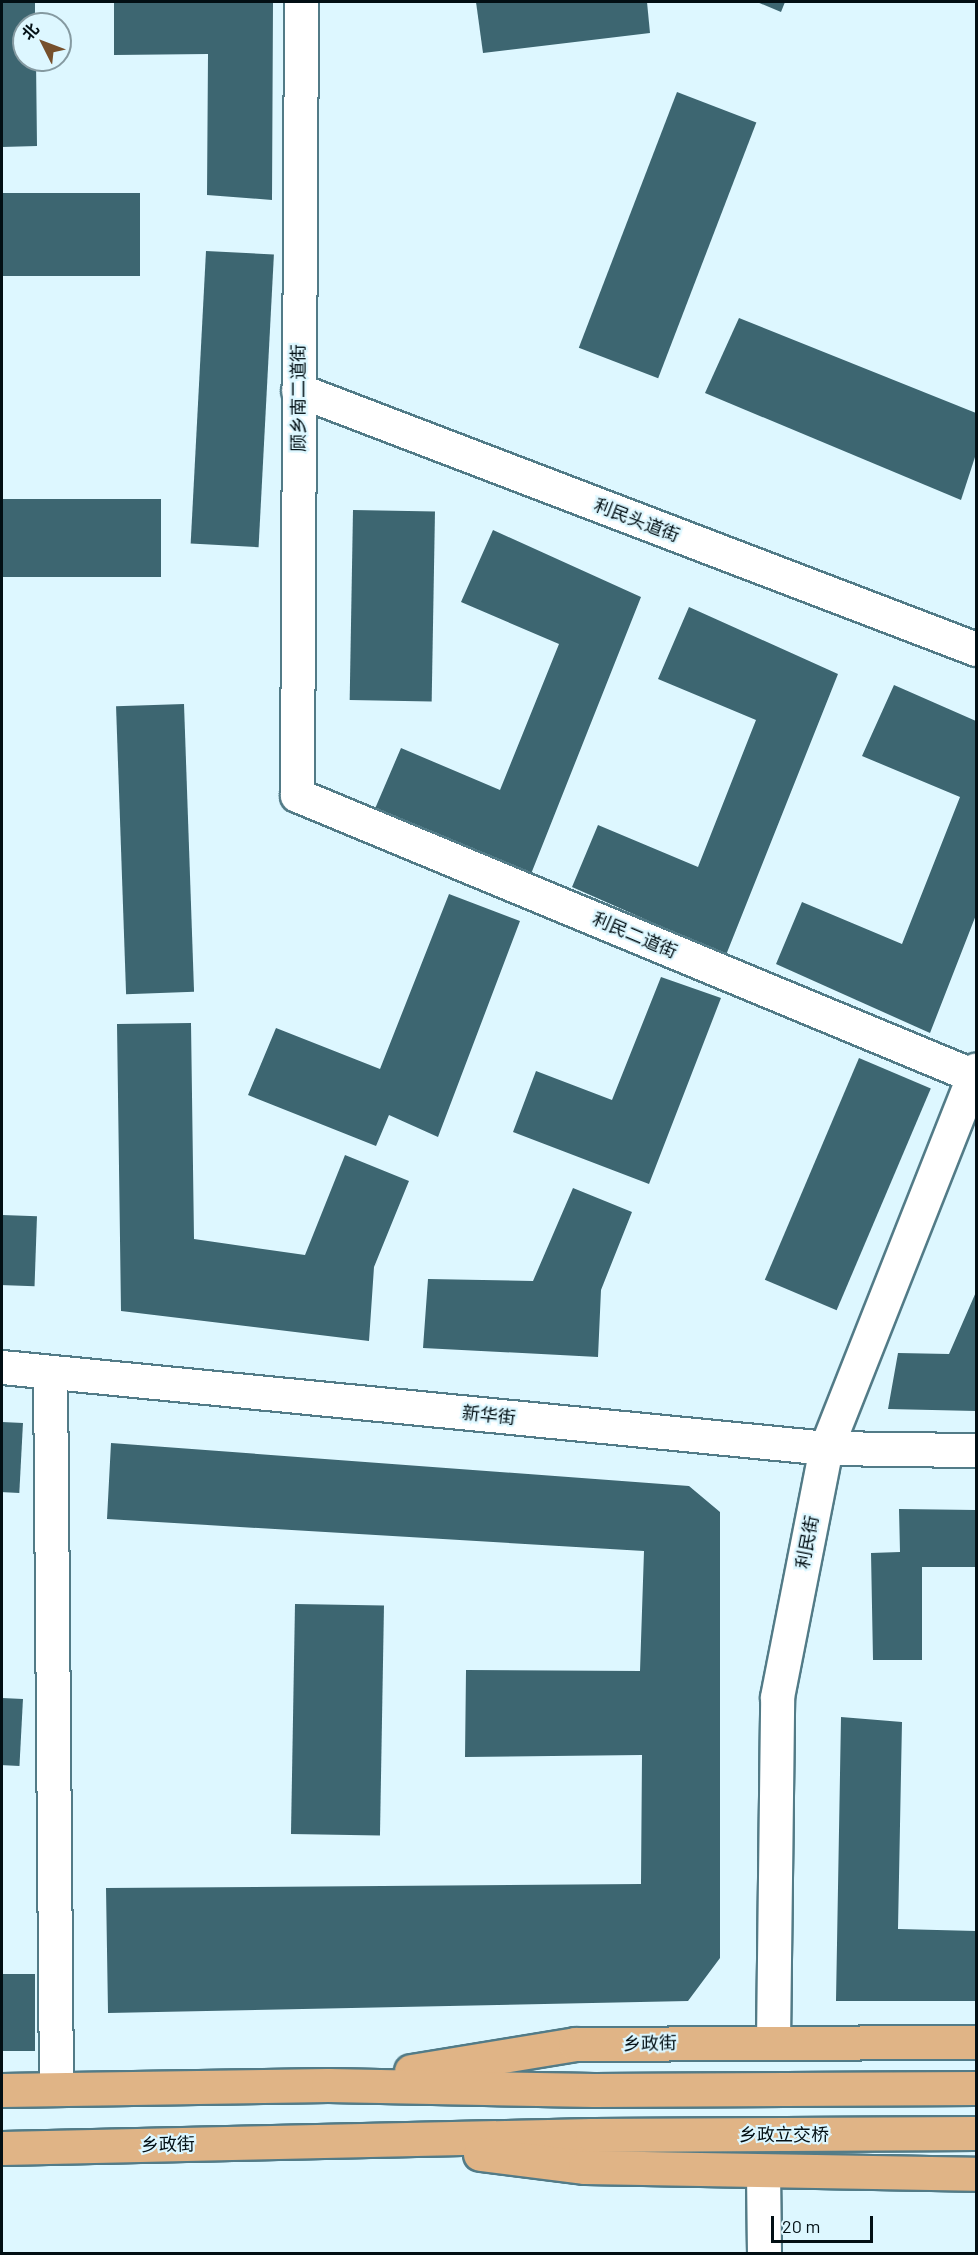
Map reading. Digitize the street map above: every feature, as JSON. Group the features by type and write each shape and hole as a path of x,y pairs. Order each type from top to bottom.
{"main road":[{"name":"乡政街","path":"328,2085 575,2044 976,2042"},
{"name":"乡政街","path":"2,2090 328,2085 594,2090 976,2088"},
{"name":"乡政立交桥","path":"592,2135 976,2133"},
{"name":"乡政街","path":"2,2148 592,2135"},
{"name":"乡政街","path":"371,2140 585,2167 976,2174"}],"street":[{"name":"顾乡南二道街","path":"297,795 301,2"},
{"name":"利民头道街","path":"298,390 976,649"},
{"name":"利民二道街","path":"297,795 975,1073"},
{"name":"利民街","path":"773,2042 777,1697 826,1448 975,1073"},
{"name":"新华街","path":"2,1367 826,1448 976,1450"},
{"path":"50,1372 57,2088"},
{"path":"764,2171 764,2253"}],"building":[{"path":"2,2 35,2 35,12 12,12 12,72 36,72 37,146 2,147"},
{"path":"114,2 273,2 272,200 207,195 208,54 114,55"},
{"path":"476,2 647,2 650,33 483,53"},
{"path":"757,2 785,2 781,12"},
{"path":"677,92 756,122 658,378 579,348"},
{"path":"2,193 140,193 140,276 2,276"},
{"path":"206,251 274,255 259,547 191,544"},
{"path":"739,318 976,413 976,454 961,500 705,393"},
{"path":"2,499 161,499 161,577 2,577"},
{"path":"353,510 435,511 432,701 350,700"},
{"path":"493,530 641,597 529,879 374,811 401,748 500,790 559,644 461,602"},
{"path":"689,607 838,674 726,955 572,887 598,825 698,867 756,720 658,679"},
{"path":"894,685 976,721 976,915 930,1033 776,964 802,902 902,944 960,797 862,756"},
{"path":"184,704 194,992 126,994 116,706"},
{"path":"449,894 520,921 438,1137 389,1115 376,1146 248,1095 276,1028 380,1069"},
{"path":"661,977 721,998 649,1184 513,1132 536,1071 612,1100"},
{"path":"191,1023 194,1239 305,1255 345,1155 409,1181 374,1267 369,1341 121,1311 117,1024"},
{"path":"859,1058 931,1088 837,1310 765,1280"},
{"path":"573,1188 632,1212 601,1290 598,1357 423,1348 428,1279 533,1281"},
{"path":"2,1215 37,1216 35,1286 2,1285"},
{"path":"976,1292 976,1411 888,1409 898,1353 949,1354"},
{"path":"2,1422 23,1423 19,1493 2,1492"},
{"path":"111,1443 689,1486 720,1512 720,1958 688,2001 108,2013 106,1888 641,1884 642,1755 465,1757 466,1670 640,1671 644,1551 107,1519"},
{"path":"899,1509 976,1510 976,1567 922,1567 922,1660 873,1660 871,1553 900,1552"},
{"path":"295,1604 384,1606 380,1836 291,1834"},
{"path":"2,1698 23,1699 19,1766 2,1765"},
{"path":"841,1717 902,1722 898,1929 976,1931 976,2001 836,2001"},
{"path":"2,1974 35,1974 35,2051 2,2051"}]}
